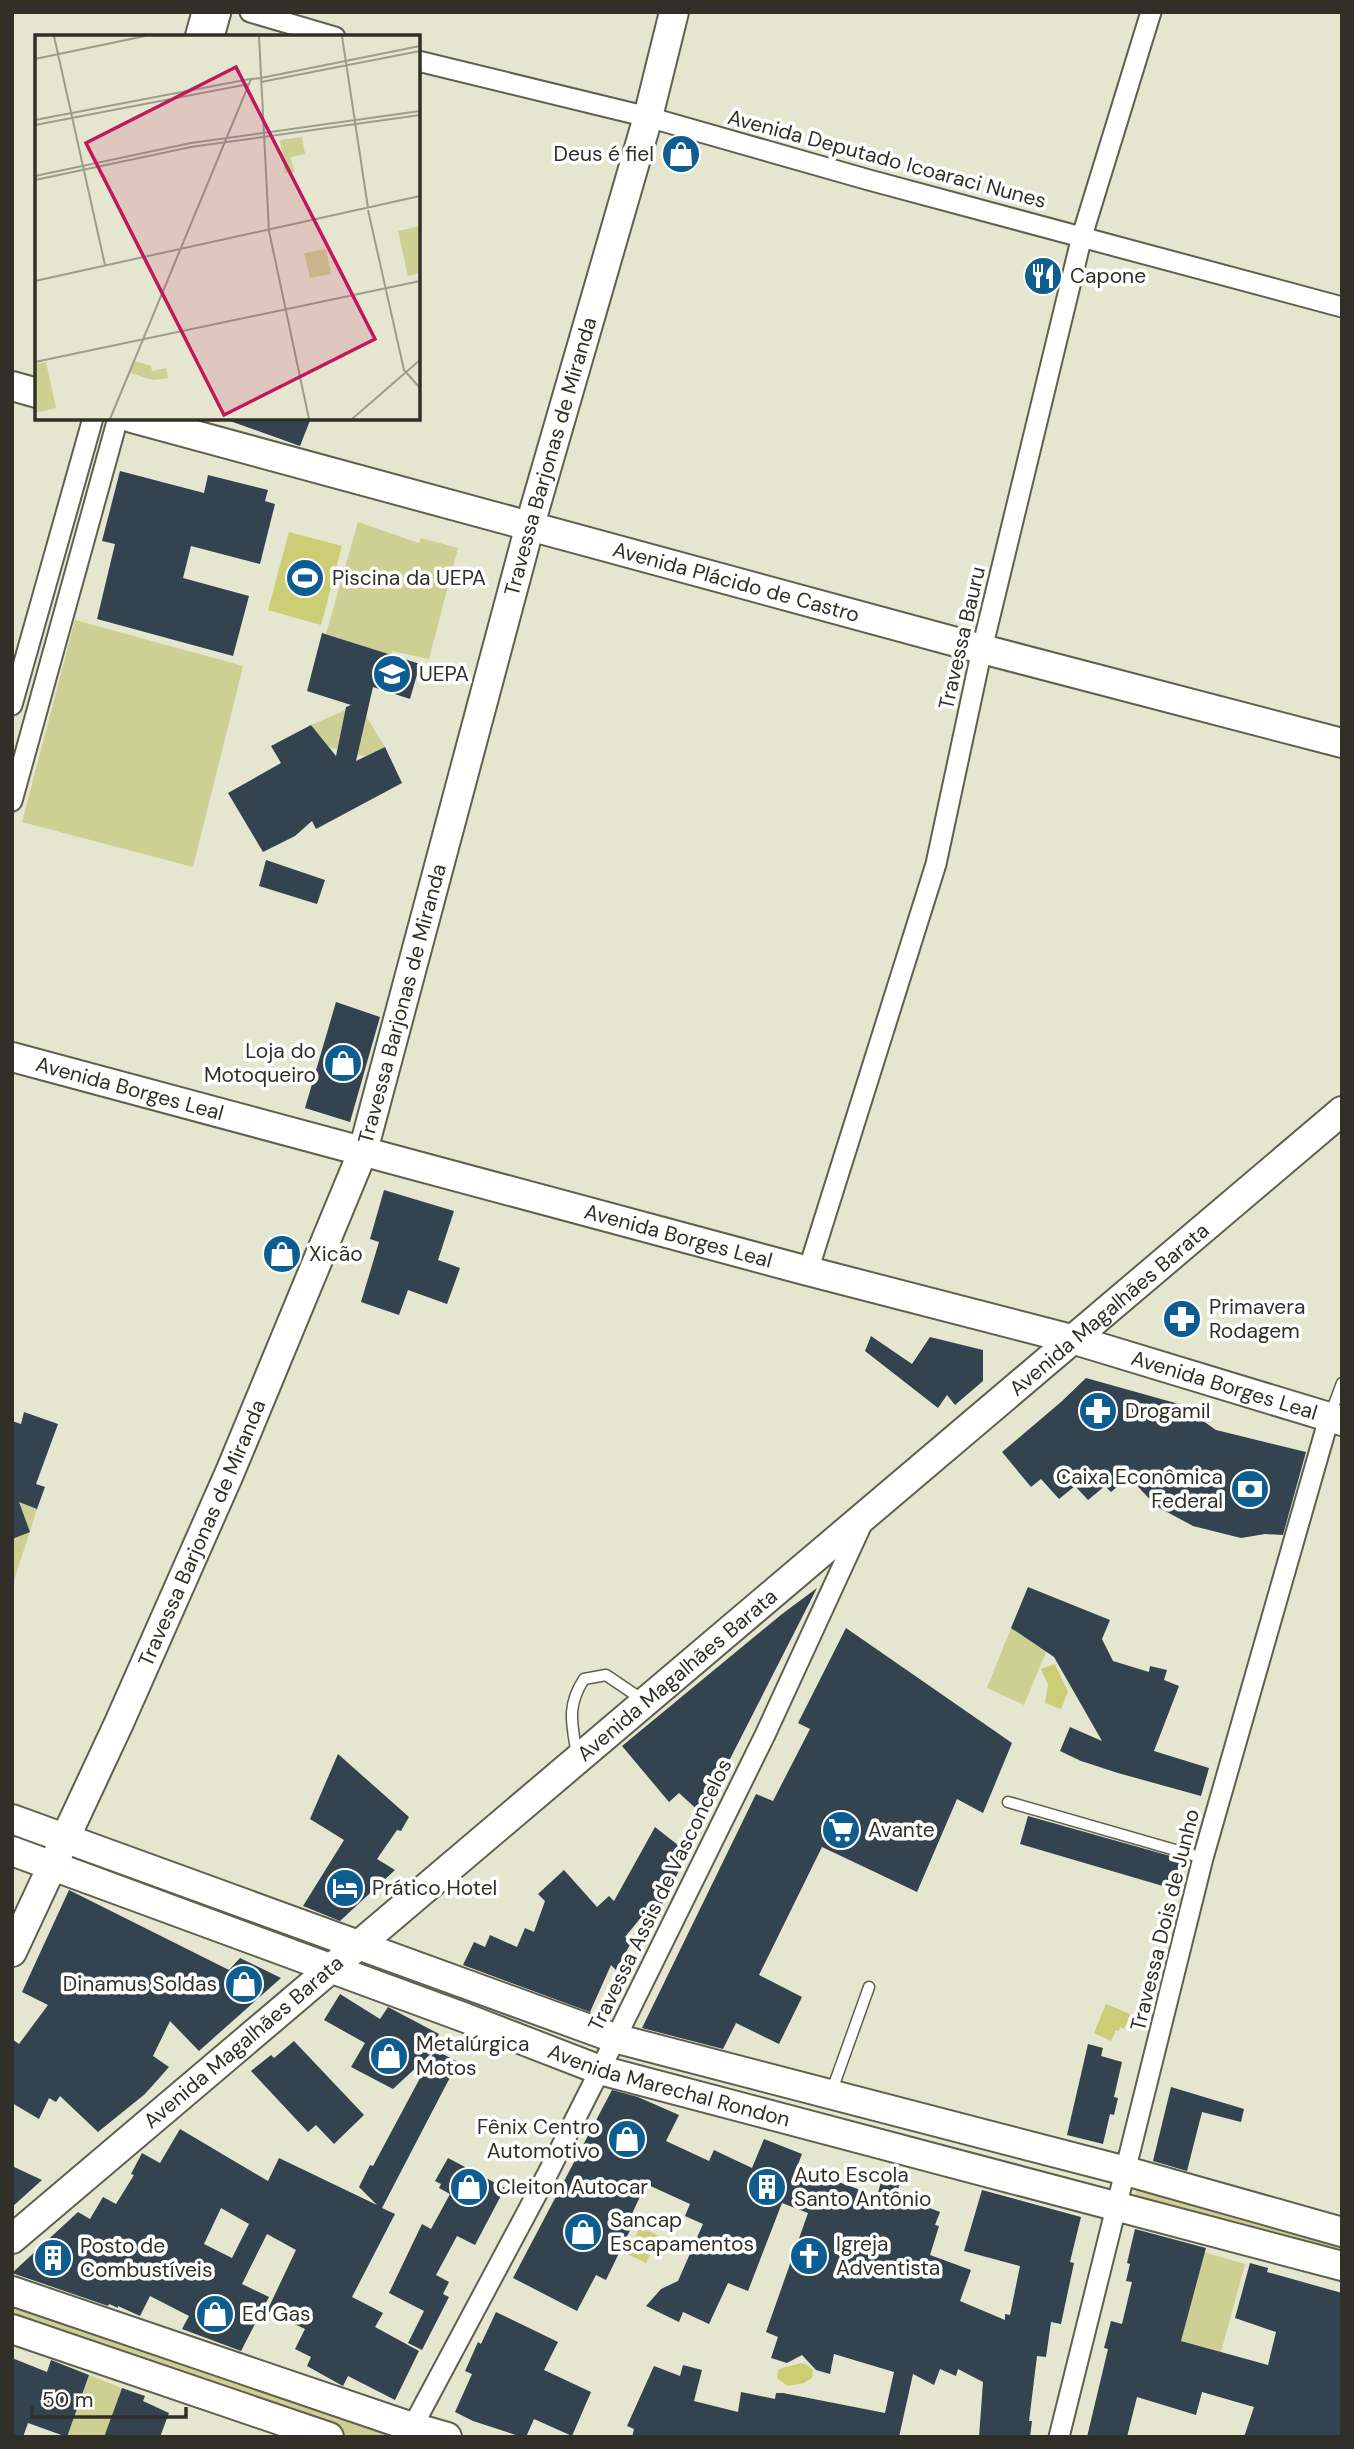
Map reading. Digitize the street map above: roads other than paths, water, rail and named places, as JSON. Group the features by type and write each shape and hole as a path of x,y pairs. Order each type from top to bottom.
{"main road":[{"name":"Travessa Barjonas de Miranda","path":"12,1952 66,1839 230,1472 363,1151 530,525 648,117 674,12"},
{"path":"12,386 35,392"},
{"name":"Avenida Plácido de Castro","path":"139,420 982,649 1342,743"},
{"name":"Avenida Borges Leal","path":"12,1057 1075,1340 1335,1420"},
{"name":"Avenida Magalhães Barata","path":"12,2239 1342,1111"},
{"name":"Avenida Marechal Rondon","path":"12,1818 614,2038 1126,2171 1342,2232"},
{"name":"Avenida Marechal Rondon","path":"12,1851 330,1967 600,2070 1342,2266"},
{"path":"12,2291 410,2432 447,2437"},
{"path":"12,2329 329,2437"}],"street":[{"path":"196,35 202,12"},
{"path":"215,35 221,12"},
{"path":"250,12 328,35"},
{"name":"Travessa Bauru","path":"808,1271 936,864 982,649 1082,236 1151,12"},
{"name":"Avenida Deputado Icoaraci Nunes","path":"420,61 648,117 869,180 1342,307"},
{"path":"12,705 92,420"},
{"path":"12,801 117,420"},
{"name":"Travessa Dois de Junho","path":"1059,2437 1203,1858 1335,1420"},
{"name":"Travessa Assis de Vasconcelos","path":"410,2432 600,2070 765,1735 866,1517"}],"lane":[{"path":"1335,1420 1342,1383"},
{"path":"578,1759 572,1722 574,1695 584,1679 606,1675 646,1702"},
{"path":"1008,1802 1203,1858"},
{"path":"831,2094 869,1987"}],"place":[{"name":"Deus é fiel","path":"681,154"},
{"name":"Capone","path":"1043,276"},
{"name":"Piscina da UEPA","path":"305,578"},
{"name":"UEPA","path":"392,674"},
{"name":"Loja do Motoqueiro","path":"343,1063"},
{"name":"Xicão","path":"282,1254"},
{"name":"Primavera Rodagem","path":"1182,1319"},
{"name":"Drogamil","path":"1098,1411"},
{"name":"Caixa Econômica Federal","path":"1250,1489"},
{"name":"Avante","path":"841,1830"},
{"name":"Prático Hotel","path":"345,1888"},
{"name":"Dinamus Soldas","path":"244,1984"},
{"name":"Metalúrgica Motos","path":"389,2056"},
{"name":"Fênix Centro Automotivo","path":"627,2139"},
{"name":"Cleiton Autocar","path":"469,2187"},
{"name":"Auto Escola Santo Antônio","path":"767,2187"},
{"name":"Sancap Escapamentos","path":"583,2232"},
{"name":"Igreja Adventista","path":"809,2256"},
{"name":"Posto de Combustíveis","path":"53,2258"},
{"name":"Ed Gas","path":"215,2314"}]}
